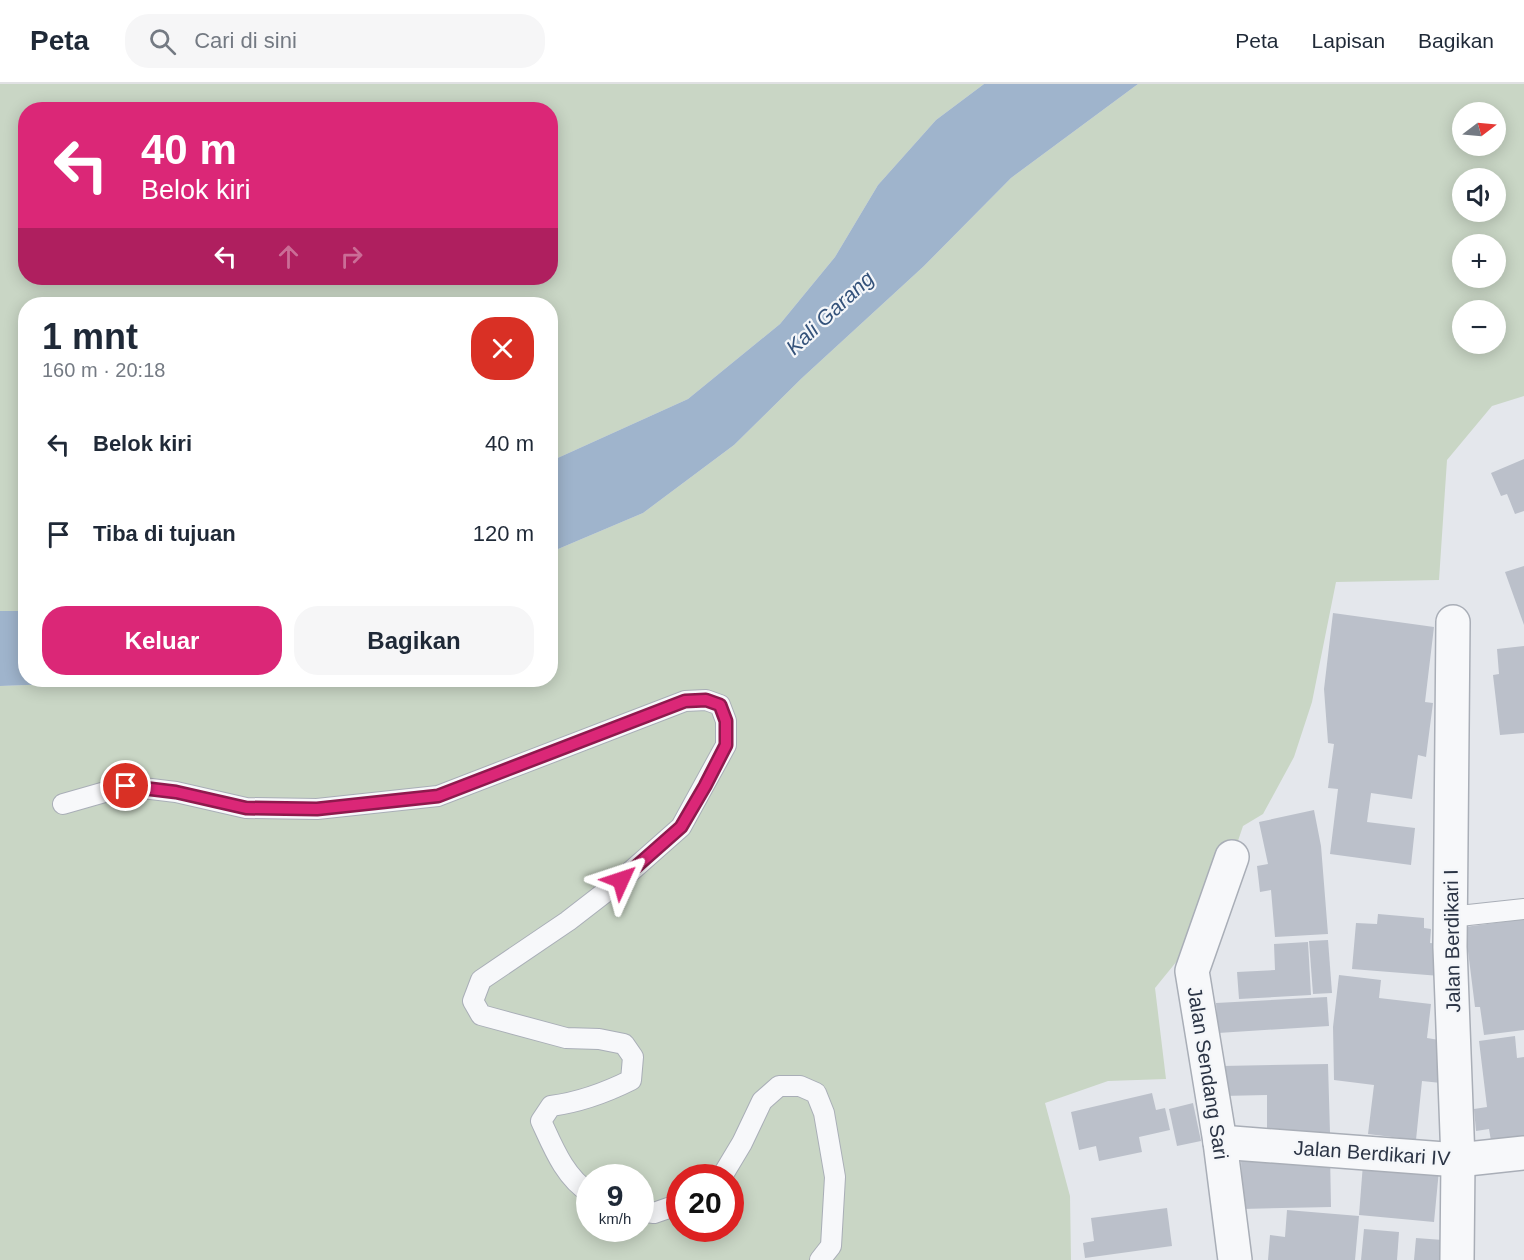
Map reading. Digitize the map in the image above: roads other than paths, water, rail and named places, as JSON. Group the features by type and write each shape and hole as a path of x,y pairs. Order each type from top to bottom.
{"street":[{"name":"Jalan Berdikari I","path":"1453,622 1450,917 1458,1160 1457,1260"},
{"name":"Jalan Sendang Sari","path":"1231,1259 1220,1142 1192,971 1232,857"},
{"name":"Jalan Berdikari IV","path":"1220,1142 1458,1160 1524,1153"}],"lane":[{"path":"63,804 126,786 176,792 246,808 317,809 438,796 685,701 706,700 720,705 726,721 726,745 681,827 621,880 568,921 481,980 472,1000 482,1015 566,1038 599,1039 624,1044 633,1057 631,1080 602,1095 551,1106 541,1121 576,1185"},
{"path":"1450,917 1524,909"},
{"path":"729,1164 762,1101 779,1086 800,1086 816,1093 824,1113 836,1177 831,1246 820,1260"}],"water":[{"name":"Kali Garang","path":"984,84 1138,84 1011,178 924,266 802,378 734,445 643,513 558,549 558,458 688,399 780,324 835,257 878,185 936,120"},
{"path":"0,611 18,611 18,685 0,686"}]}
